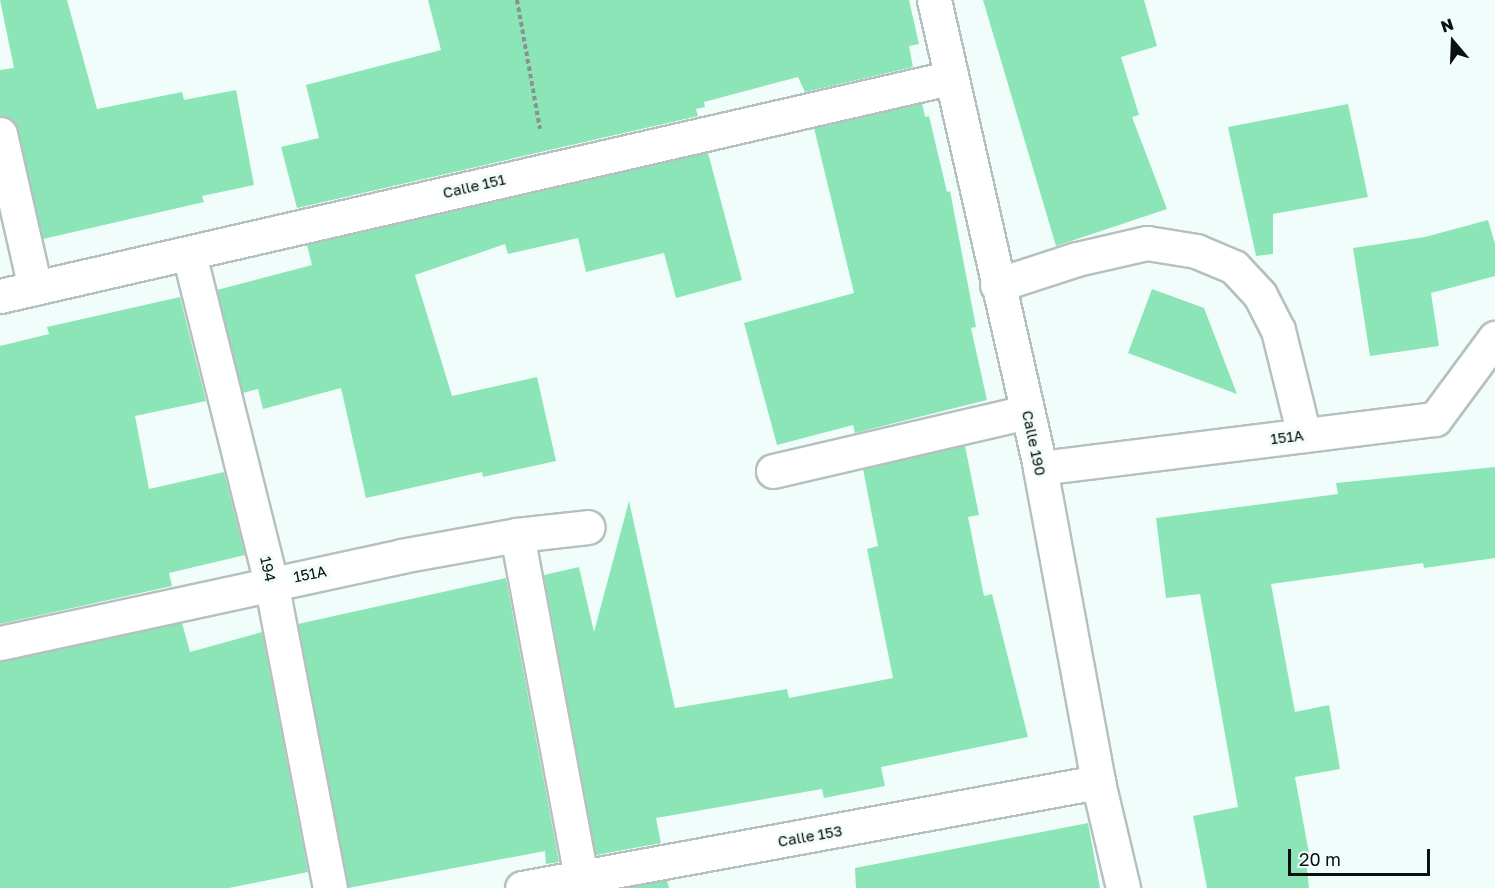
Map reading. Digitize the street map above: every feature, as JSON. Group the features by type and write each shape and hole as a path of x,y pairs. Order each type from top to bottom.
{"street":[{"name":"Calle 190","path":"934,0 949,78 1040,468 1098,782 1123,888"},
{"name":"Calle 151","path":"0,296 949,78"},
{"path":"0,134 35,288"},
{"path":"998,285 1077,259 1147,243 1196,251 1234,267 1260,295 1278,330 1304,435"},
{"name":"194","path":"189,254 271,582 330,888"},
{"name":"151A","path":"1040,468 1435,419 1495,338"},
{"path":"773,471 1028,412"},
{"name":"151A","path":"0,643 271,582 517,535 588,527"},
{"path":"517,535 581,878"},
{"name":"Calle 153","path":"522,888 1098,782"}],"path":[{"path":"517,0 547,169"}],"building":[{"path":"0,0 67,0 97,109 182,92 184,100 236,90 254,185 202,196 204,202 43,239 18,130 13,121 0,116 0,70 14,68"},
{"path":"428,0 909,0 919,44 909,46 913,67 805,92 798,77 704,102 705,107 696,109 698,116 297,208 281,147 319,138 306,85 441,50"},
{"path":"983,0 1144,0 1157,46 1121,57 1139,115 1132,117 1167,209 1056,246"},
{"path":"922,103 925,117 929,116 947,192 950,191 976,327 971,328 987,400 855,433 853,425 777,445 744,323 854,293 814,128"},
{"path":"1348,104 1368,197 1273,214 1273,254 1256,256 1228,127"},
{"path":"708,153 742,280 676,298 664,253 586,272 578,238 508,254 505,244 415,275 452,396 537,377 556,461 483,477 482,472 366,498 341,388 263,409 258,389 243,393 217,290 312,265 307,245"},
{"path":"1488,220 1495,244 1495,276 1431,293 1439,346 1370,356 1353,248 1425,237"},
{"path":"1152,289 1204,308 1237,394 1128,353"},
{"path":"180,297 206,401 135,416 149,489 224,472 245,555 169,573 172,586 0,624 0,346 49,334 47,327"},
{"path":"965,446 979,515 968,517 984,596 992,594 1028,737 881,767 885,786 824,798 822,789 656,818 661,843 596,855 544,575 579,567 594,632 629,501 675,708 787,689 789,698 893,678 867,549 878,546 863,469"},
{"path":"1495,467 1495,558 1424,568 1423,563 1271,584 1295,712 1329,705 1340,769 1295,777 1310,859 1306,860 1309,888 1207,888 1193,816 1238,807 1200,594 1166,598 1156,518 1338,494 1336,483"},
{"path":"506,578 559,862 546,864 545,851 348,888 298,624"},
{"path":"182,623 190,652 262,632 308,872 229,888 0,888 0,661"},
{"path":"1088,823 1100,888 856,888 855,868"},
{"path":"667,880 669,888 626,888"}]}
